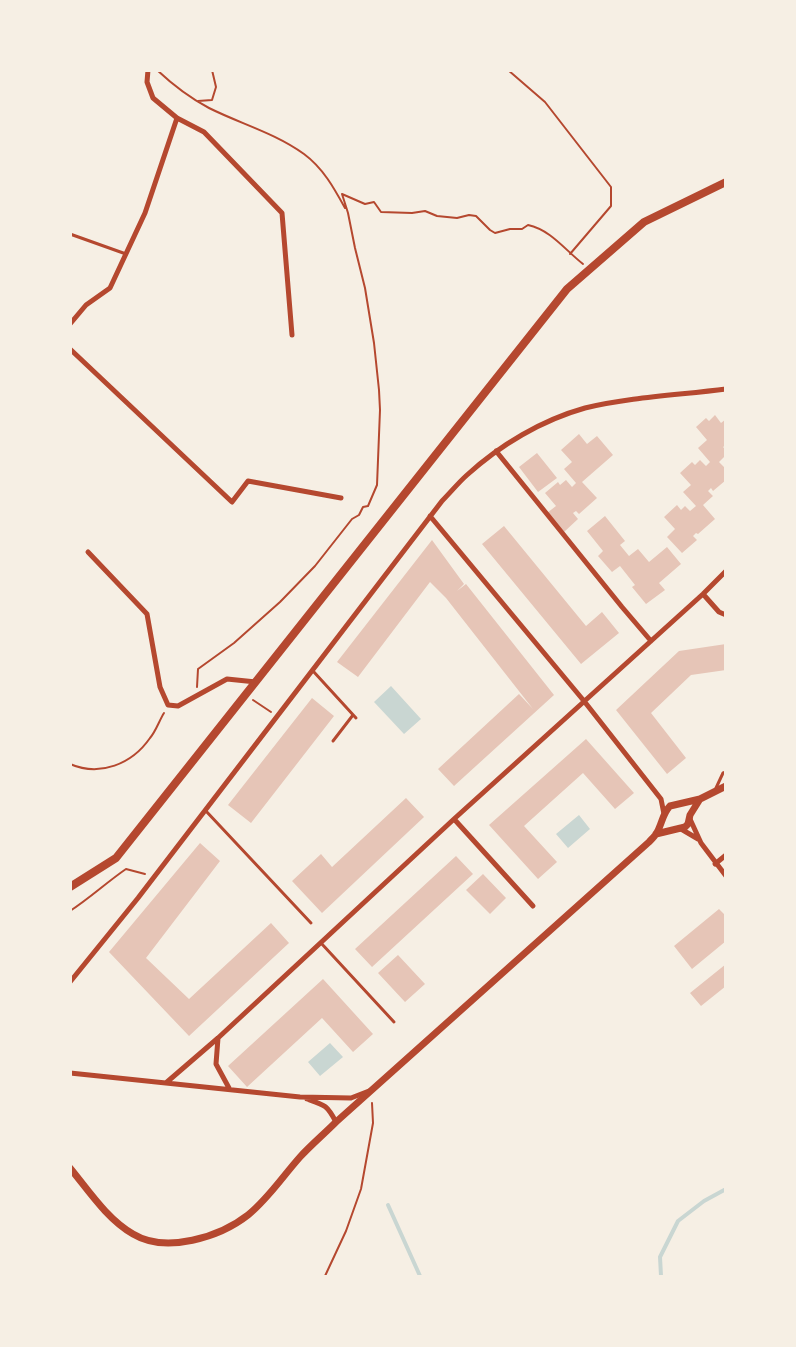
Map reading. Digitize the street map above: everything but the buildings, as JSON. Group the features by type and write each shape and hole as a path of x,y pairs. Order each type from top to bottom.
{"main road":[{"path":"70,887 116,858 567,289 644,222 726,182"}],"street":[{"path":"148,70 147,82 153,98 177,118 204,132 282,213 292,335"},
{"path":"70,324 86,305 110,288 145,213 177,118"},
{"path":"70,349 232,502 248,481 341,498"},
{"path":"70,982 154,878 430,516 467,475 496,451 534,428 584,409 617,402 726,389"},
{"path":"496,451 651,641"},
{"path":"430,516 584,701 661,799 667,825 698,839"},
{"path":"88,552 147,614 160,687 168,705 178,706 227,679 256,682"},
{"path":"167,1082 218,1038 726,571"},
{"path":"703,594 719,612 726,615"},
{"path":"70,1168 105,1210 133,1235 160,1243 185,1242 224,1229 248,1215 301,1156 336,1122 656,834 667,809 726,788"},
{"path":"661,799 687,808 698,839 726,876"},
{"path":"656,834 678,830 688,824 700,799"},
{"path":"454,819 533,906"},
{"path":"715,864 726,855"},
{"path":"218,1038 216,1064 229,1088"},
{"path":"70,1073 300,1096 351,1098 371,1091"},
{"path":"300,1096 325,1105 336,1122"}],"lane":[{"path":"70,234 126,254"},
{"path":"312,669 355,716 333,741"},
{"path":"715,792 723,773 726,772"},
{"path":"205,810 311,922"},
{"path":"321,943 394,1022"}],"path":[{"path":"157,70 179,90 208,108 281,140 306,155 330,180 348,213"},
{"path":"198,101 212,100 216,87 212,70"},
{"path":"508,70 545,102 611,187 611,206 570,254"},
{"path":"196,696 198,669 234,643 280,602 315,566 363,507 368,506 377,485 380,410 374,344 365,288 342,194 365,204 374,202 381,212 425,211 437,216 457,218 476,216 495,233 522,229 528,225 535,227 552,236 590,269"},
{"path":"246,694 277,716"},
{"path":"70,764 97,770 111,768 135,756 151,738 168,705"},
{"path":"70,911 126,869 154,878"},
{"path":"325,1276 362,1190 373,1123 371,1091"}],"shaded area":[{"path":"391,686 421,719 404,734 374,702"},
{"path":"579,815 590,829 568,848 556,834"},
{"path":"330,1043 343,1057 320,1076 308,1062"}],"waterway":[{"path":"661,1276 660,1257 678,1221 704,1201 726,1189"},
{"path":"388,1205 420,1276"}]}
